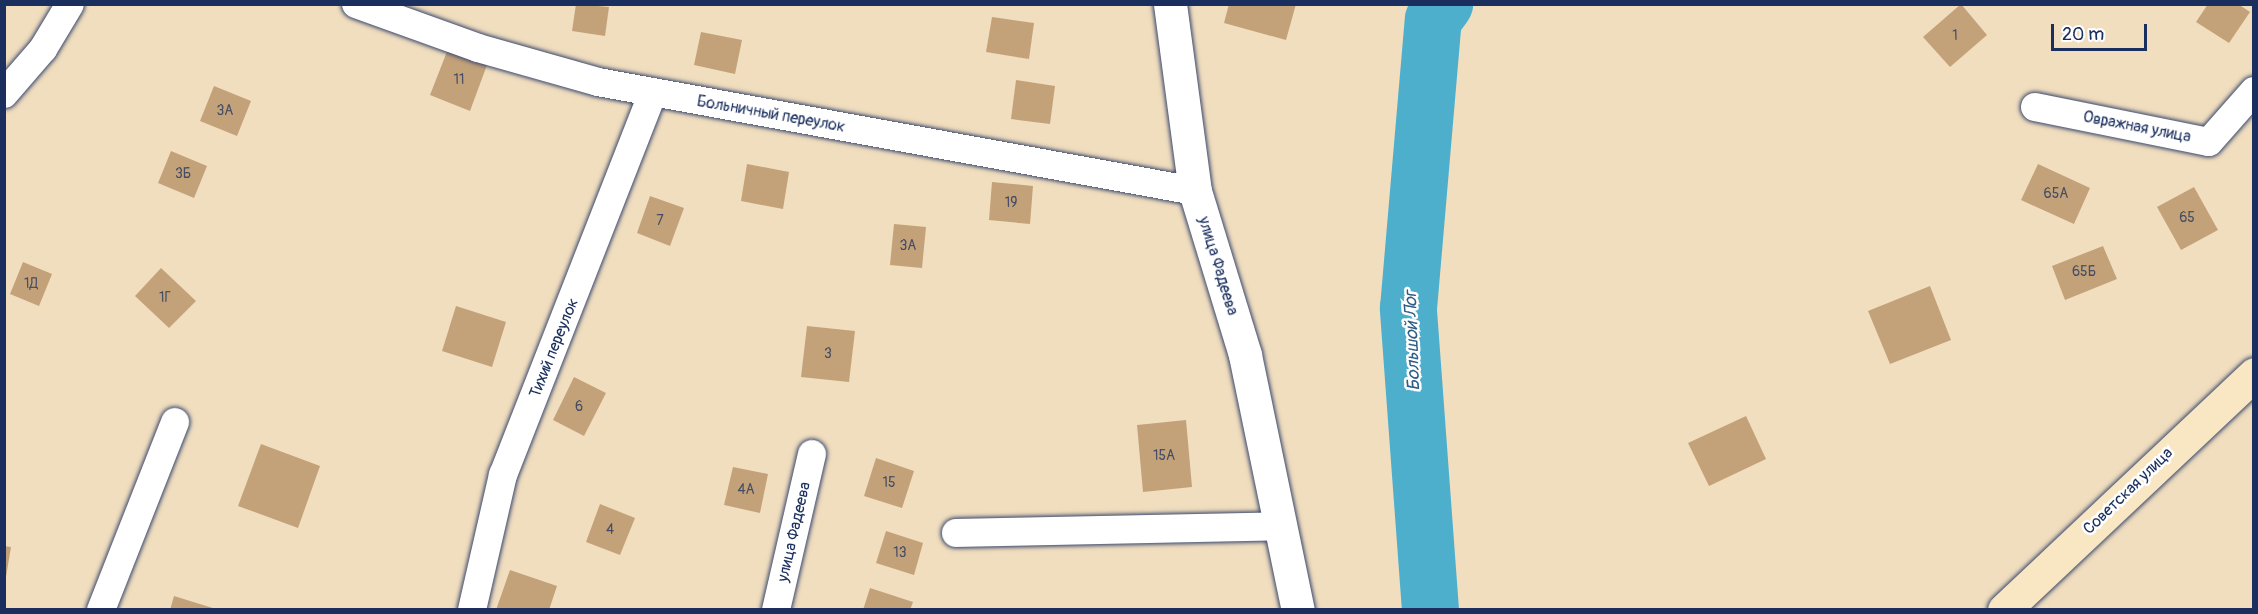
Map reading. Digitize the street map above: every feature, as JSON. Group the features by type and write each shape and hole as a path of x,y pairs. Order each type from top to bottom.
{"main road":[{"name":"Советская улица","path":"2004,609 2253,374"}],"street":[{"path":"4,94 43,50 70,4"},
{"name":"Больничный переулок","path":"356,4 478,48 598,82 1195,191"},
{"name":"улица Фадеева","path":"1170,4 1195,191 1245,355 1298,609"},
{"name":"Тихий переулок","path":"472,609 503,475 653,92"},
{"name":"Овражная улица","path":"2035,107 2209,142 2253,92"},
{"path":"101,609 175,422"},
{"name":"улица Фадеева","path":"776,609 812,454"},
{"path":"956,532 1281,525"}],"building":[{"path":"576,4 609,7 605,36 572,31"},
{"path":"1229,4 1296,4 1286,40 1224,23"},
{"path":"1961,4 1987,35 1950,67 1923,37"},
{"path":"2208,4 2238,4 2250,12 2229,43 2196,22"},
{"path":"992,17 1034,23 1029,59 986,52"},
{"path":"701,32 742,40 735,74 694,65"},
{"path":"448,49 487,65 470,111 430,95"},
{"path":"1016,80 1055,86 1050,124 1011,119"},
{"path":"214,86 251,101 237,136 200,121"},
{"path":"171,151 207,166 194,198 158,183"},
{"path":"747,164 789,172 783,209 741,201"},
{"path":"2038,164 2090,188 2074,224 2021,200"},
{"path":"992,182 1033,186 1030,224 989,220"},
{"path":"2194,187 2218,230 2181,250 2157,207"},
{"path":"650,196 684,208 670,246 637,233"},
{"path":"894,224 926,227 922,268 890,265"},
{"path":"2103,246 2117,279 2065,300 2052,266"},
{"path":"23,262 52,274 39,306 10,294"},
{"path":"161,268 196,301 169,328 135,296"},
{"path":"1930,286 1951,340 1890,364 1868,311"},
{"path":"456,306 506,322 492,367 442,351"},
{"path":"807,326 855,331 849,382 801,377"},
{"path":"574,377 606,393 584,436 553,420"},
{"path":"1746,416 1766,459 1709,486 1688,443"},
{"path":"1186,420 1192,487 1143,492 1137,425"},
{"path":"261,444 320,466 298,528 238,506"},
{"path":"876,458 914,471 902,508 864,496"},
{"path":"733,467 768,474 760,513 724,505"},
{"path":"600,504 635,518 620,555 586,542"},
{"path":"886,531 923,543 914,575 876,563"},
{"path":"4,546 11,547 6,577 4,577"},
{"path":"510,570 557,586 549,610 496,610"},
{"path":"870,588 913,602 910,610 863,610"},
{"path":"174,596 216,609 216,610 170,610"}],"waterway":[{"name":"Большой Лог","path":"1430,610 1408,308 1433,19 1444,4"}]}
